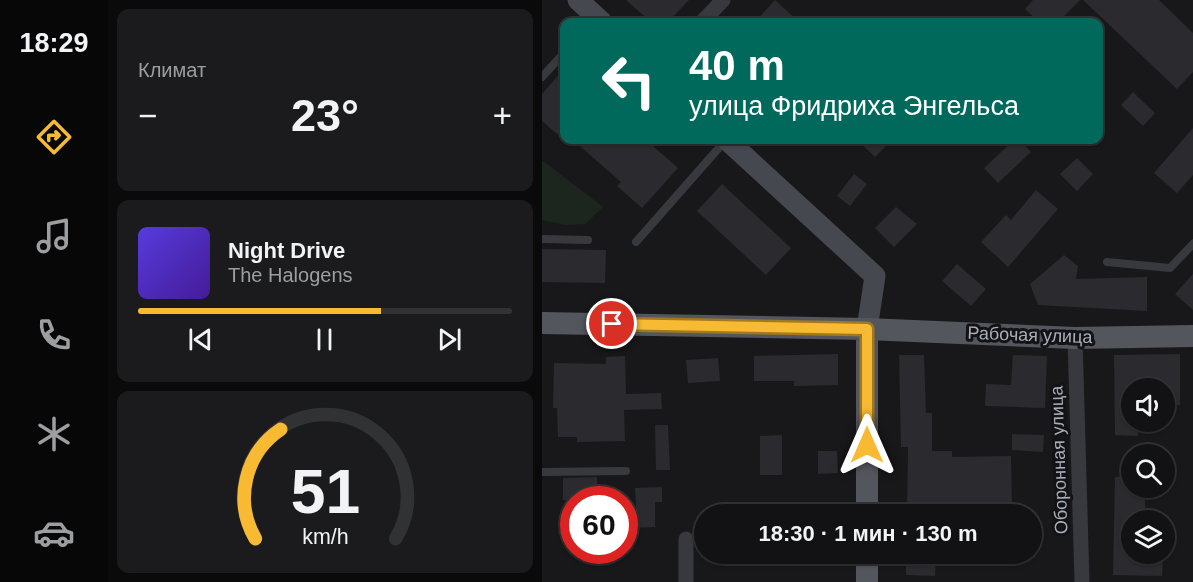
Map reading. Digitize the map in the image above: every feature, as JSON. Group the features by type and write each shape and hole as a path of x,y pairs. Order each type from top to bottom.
{"main road":[{"path":"578,0 594,18"},
{"path":"731,144 875,276 867,329 867,504"},
{"name":"Рабочая улица","path":"542,323 867,329 1075,338 1193,336"},
{"path":"868,564 868,582"}],"street":[{"path":"706,18 723,0"},
{"name":"Оборонная улица","path":"1075,338 1082,582"},
{"path":"686,539 686,582"}],"lane":[{"path":"542,77 560,57"},
{"path":"636,242 723,144"},
{"path":"542,239 588,240"},
{"path":"1108,262 1170,268 1193,243"},
{"path":"542,472 626,471"}],"shaded area":[{"path":"542,160 603,207 585,224 566,225 542,220"}],"building":[{"path":"626,0 689,0 672,18 646,18"},
{"path":"775,0 795,18 759,18"},
{"path":"1033,0 1080,0 1062,18 1035,18 1025,9"},
{"path":"1083,0 1159,0 1193,33 1193,72 1177,89"},
{"path":"560,74 560,130 557,134 542,121 542,94"},
{"path":"1133,92 1155,113 1143,126 1121,105"},
{"path":"1193,128 1193,175 1177,193 1154,173"},
{"path":"578,144 651,144 678,168 642,208 617,186 621,182"},
{"path":"861,144 888,144 875,157"},
{"path":"1010,144 1024,144 1031,152 998,183 984,168"},
{"path":"1077,158 1093,174 1077,191 1060,174"},
{"path":"854,174 867,184 850,206 837,196"},
{"path":"722,184 791,248 766,275 697,211"},
{"path":"1036,190 1058,209 1008,267 981,242 1006,215 1011,220"},
{"path":"896,207 917,224 894,247 875,228"},
{"path":"542,249 606,250 605,283 542,282"},
{"path":"1064,255 1078,266 1076,279 1147,277 1147,311 1038,305 1030,284"},
{"path":"957,264 986,289 971,306 942,281"},
{"path":"1193,274 1193,310 1175,294"},
{"path":"838,354 838,385 794,386 794,381 754,381 754,356"},
{"path":"1180,354 1180,405 1175,405 1175,378 1121,378 1121,432 1138,432 1138,436 1115,435 1114,355"},
{"path":"899,355 924,355 926,413 932,413 932,451 952,451 952,457 1011,456 1012,504 907,504 908,447 901,447"},
{"path":"1013,355 1047,356 1045,408 985,406 986,384 1011,385"},
{"path":"625,356 626,394 661,393 662,409 624,410 625,441 577,442 577,437 558,437 557,408 553,408 554,363 606,364 606,357"},
{"path":"718,358 720,381 688,383 686,360"},
{"path":"655,425 668,425 670,470 656,470"},
{"path":"1012,434 1044,435 1043,452 1012,450"},
{"path":"782,435 782,475 760,475 760,436"},
{"path":"818,451 837,451 838,473 818,474"},
{"path":"597,477 597,486 563,486 563,478"},
{"path":"1115,477 1121,477 1121,498 1145,498 1145,510 1121,510 1121,564 1163,564 1162,576 1113,575"},
{"path":"662,487 662,502 655,502 655,527 638,528 638,488"},
{"path":"906,564 936,564 935,576 906,575"}],"route":[{"path":"612,324 867,329 867,445"}]}
